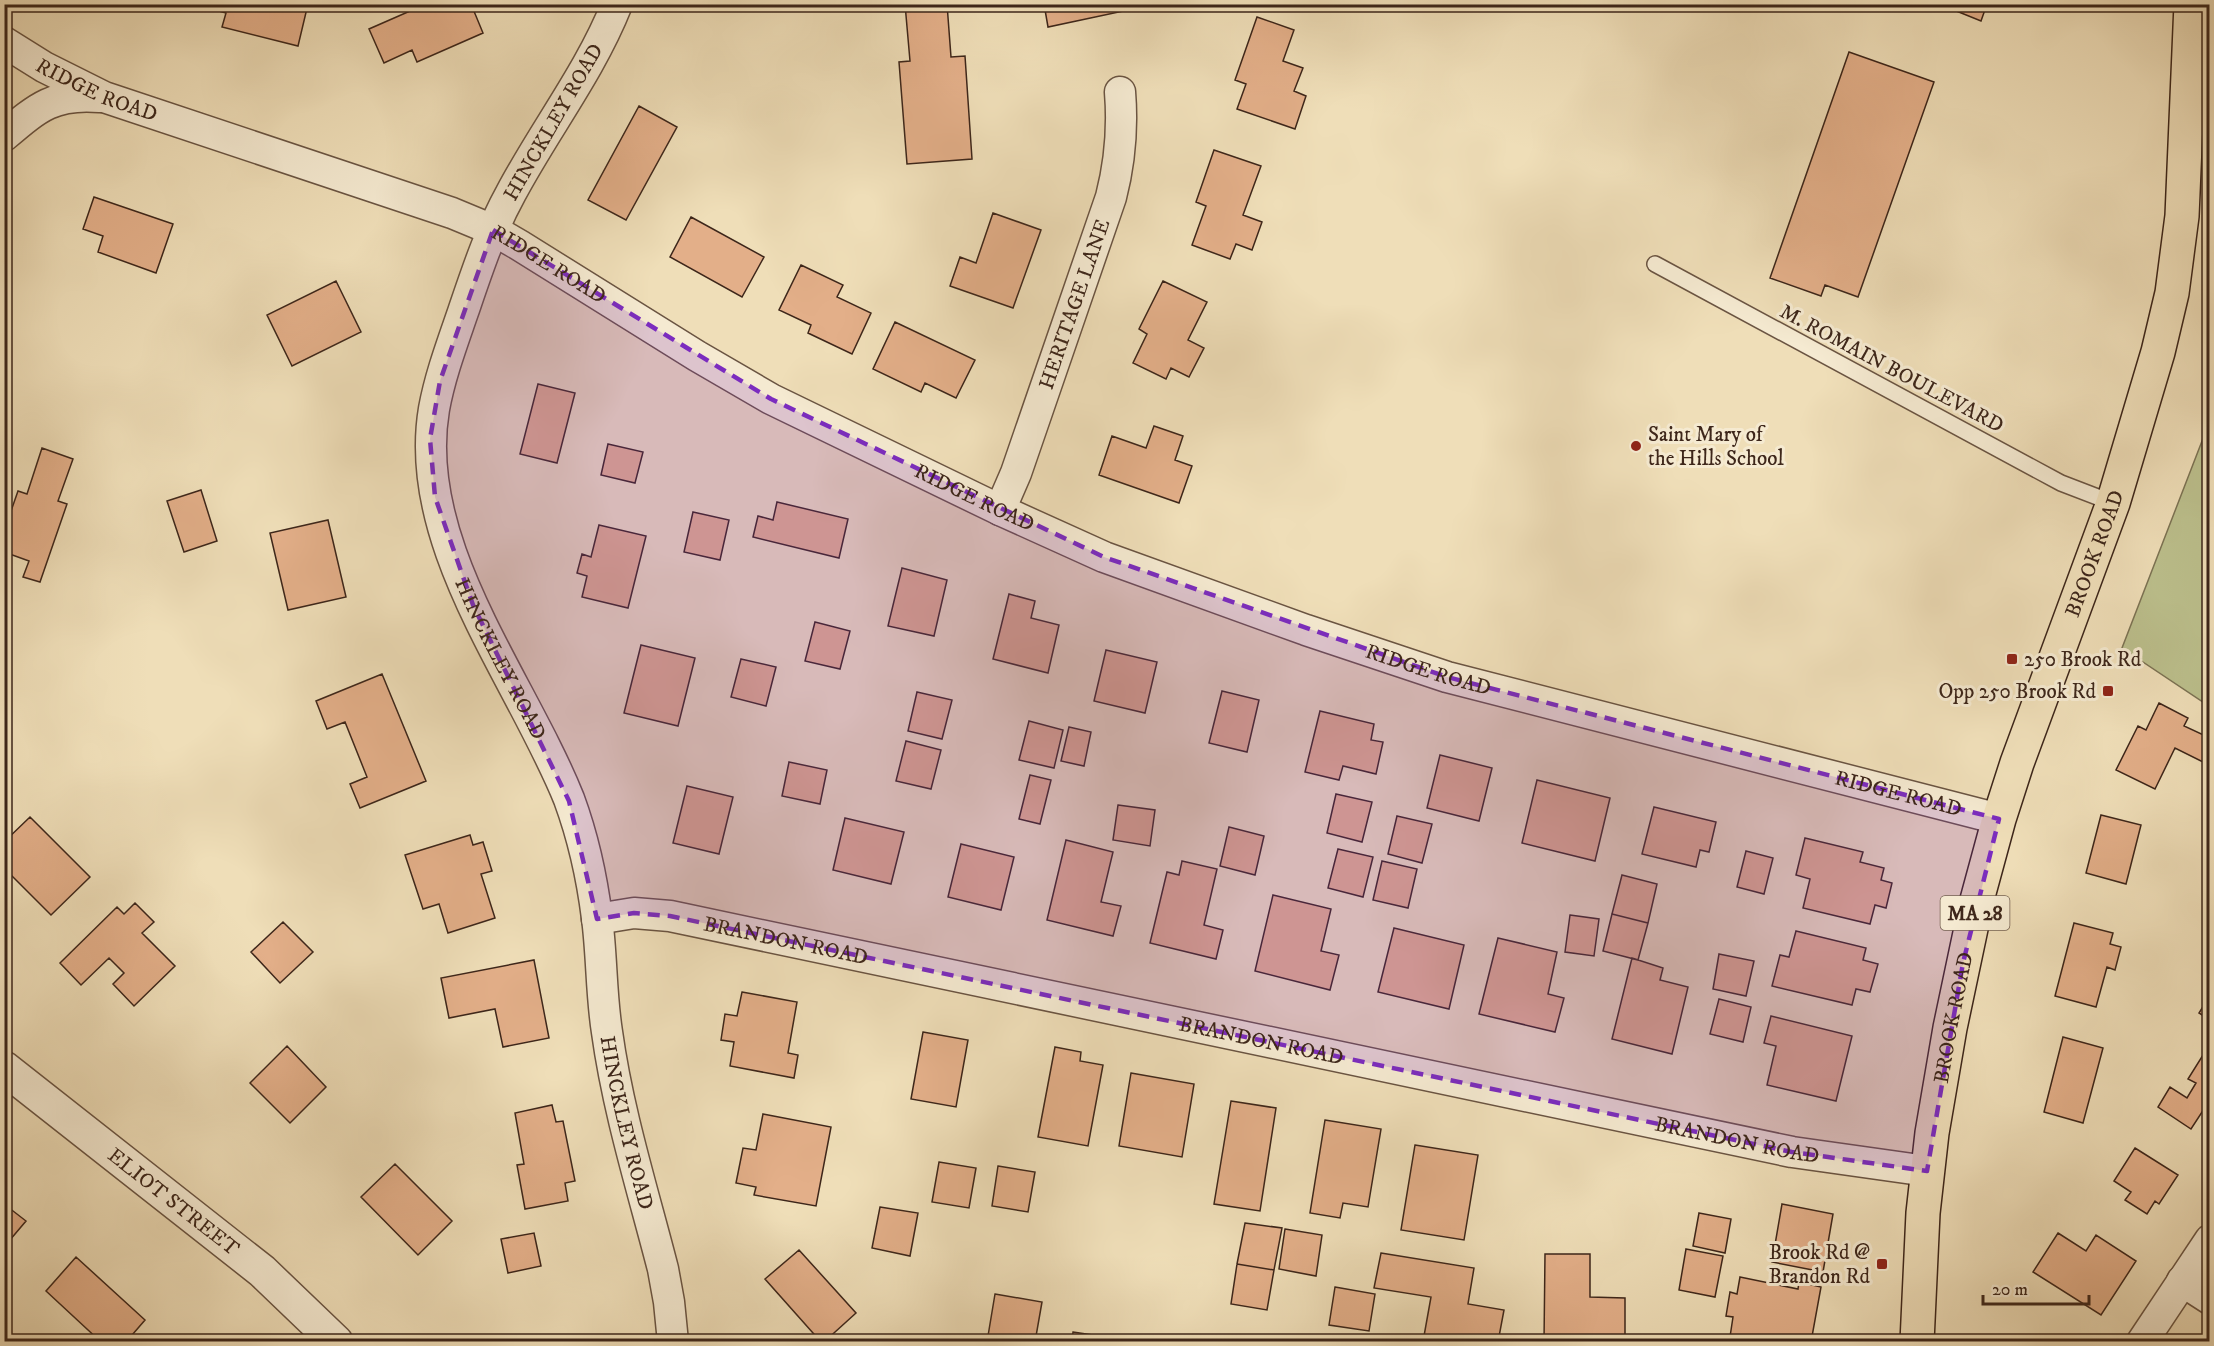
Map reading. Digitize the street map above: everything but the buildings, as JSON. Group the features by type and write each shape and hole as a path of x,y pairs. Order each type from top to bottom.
{"main road":[{"name":"BROOK ROAD","path":"1917,1341 1927,1171 1939,1090 1961,974 1999,819 2021,752 2113,503 2172,293 2183,205 2191,4"}],"street":[{"name":"HINCKLEY ROAD","path":"617,4 587,68 512,190 493,230 440,381 430,439 431,468 435,497 444,529 473,605 552,761 569,801 582,842 597,919 608,1042 663,1269 674,1341"},
{"name":"RIDGE ROAD","path":"4,42 44,67 104,97 453,213 493,230 546,260 697,356 771,399 1000,510 1104,557 1399,662 1506,693 1999,819"},
{"name":"HERITAGE LANE","path":"1000,510 1009,492 1111,197 1122,139 1120,92"},
{"path":"4,136 39,107 58,99 79,95 104,97"},
{"name":"BRANDON ROAD","path":"597,919 634,913 670,916 1792,1152 1927,1171"},
{"name":"ELIOT STREET","path":"4,1068 262,1272 336,1341"},
{"path":"2142,1341 2210,1240"},
{"path":"2182,1281 2210,1299"}],"lane":[{"name":"M. ROMAIN BOULEVARD","path":"1655,264 2061,483 2113,503"}],"highlighted area":[{"path":"493,230 771,399 1104,557 1447,677 1999,819 1963,963 1927,1171 1792,1152 670,916 634,913 597,919 569,801 473,605 435,497 430,439 440,381"}],"green space":[{"path":"2209,423 2209,706 2122,648"}],"place":[{"name":"Saint Mary of the Hills School","path":"1636,446"},
{"name":"250 Brook Rd","path":"2012,659"},
{"name":"Opp 250 Brook Rd","path":"2108,691"},
{"name":"Brook Rd @ Brandon Rd","path":"1882,1264"}]}
